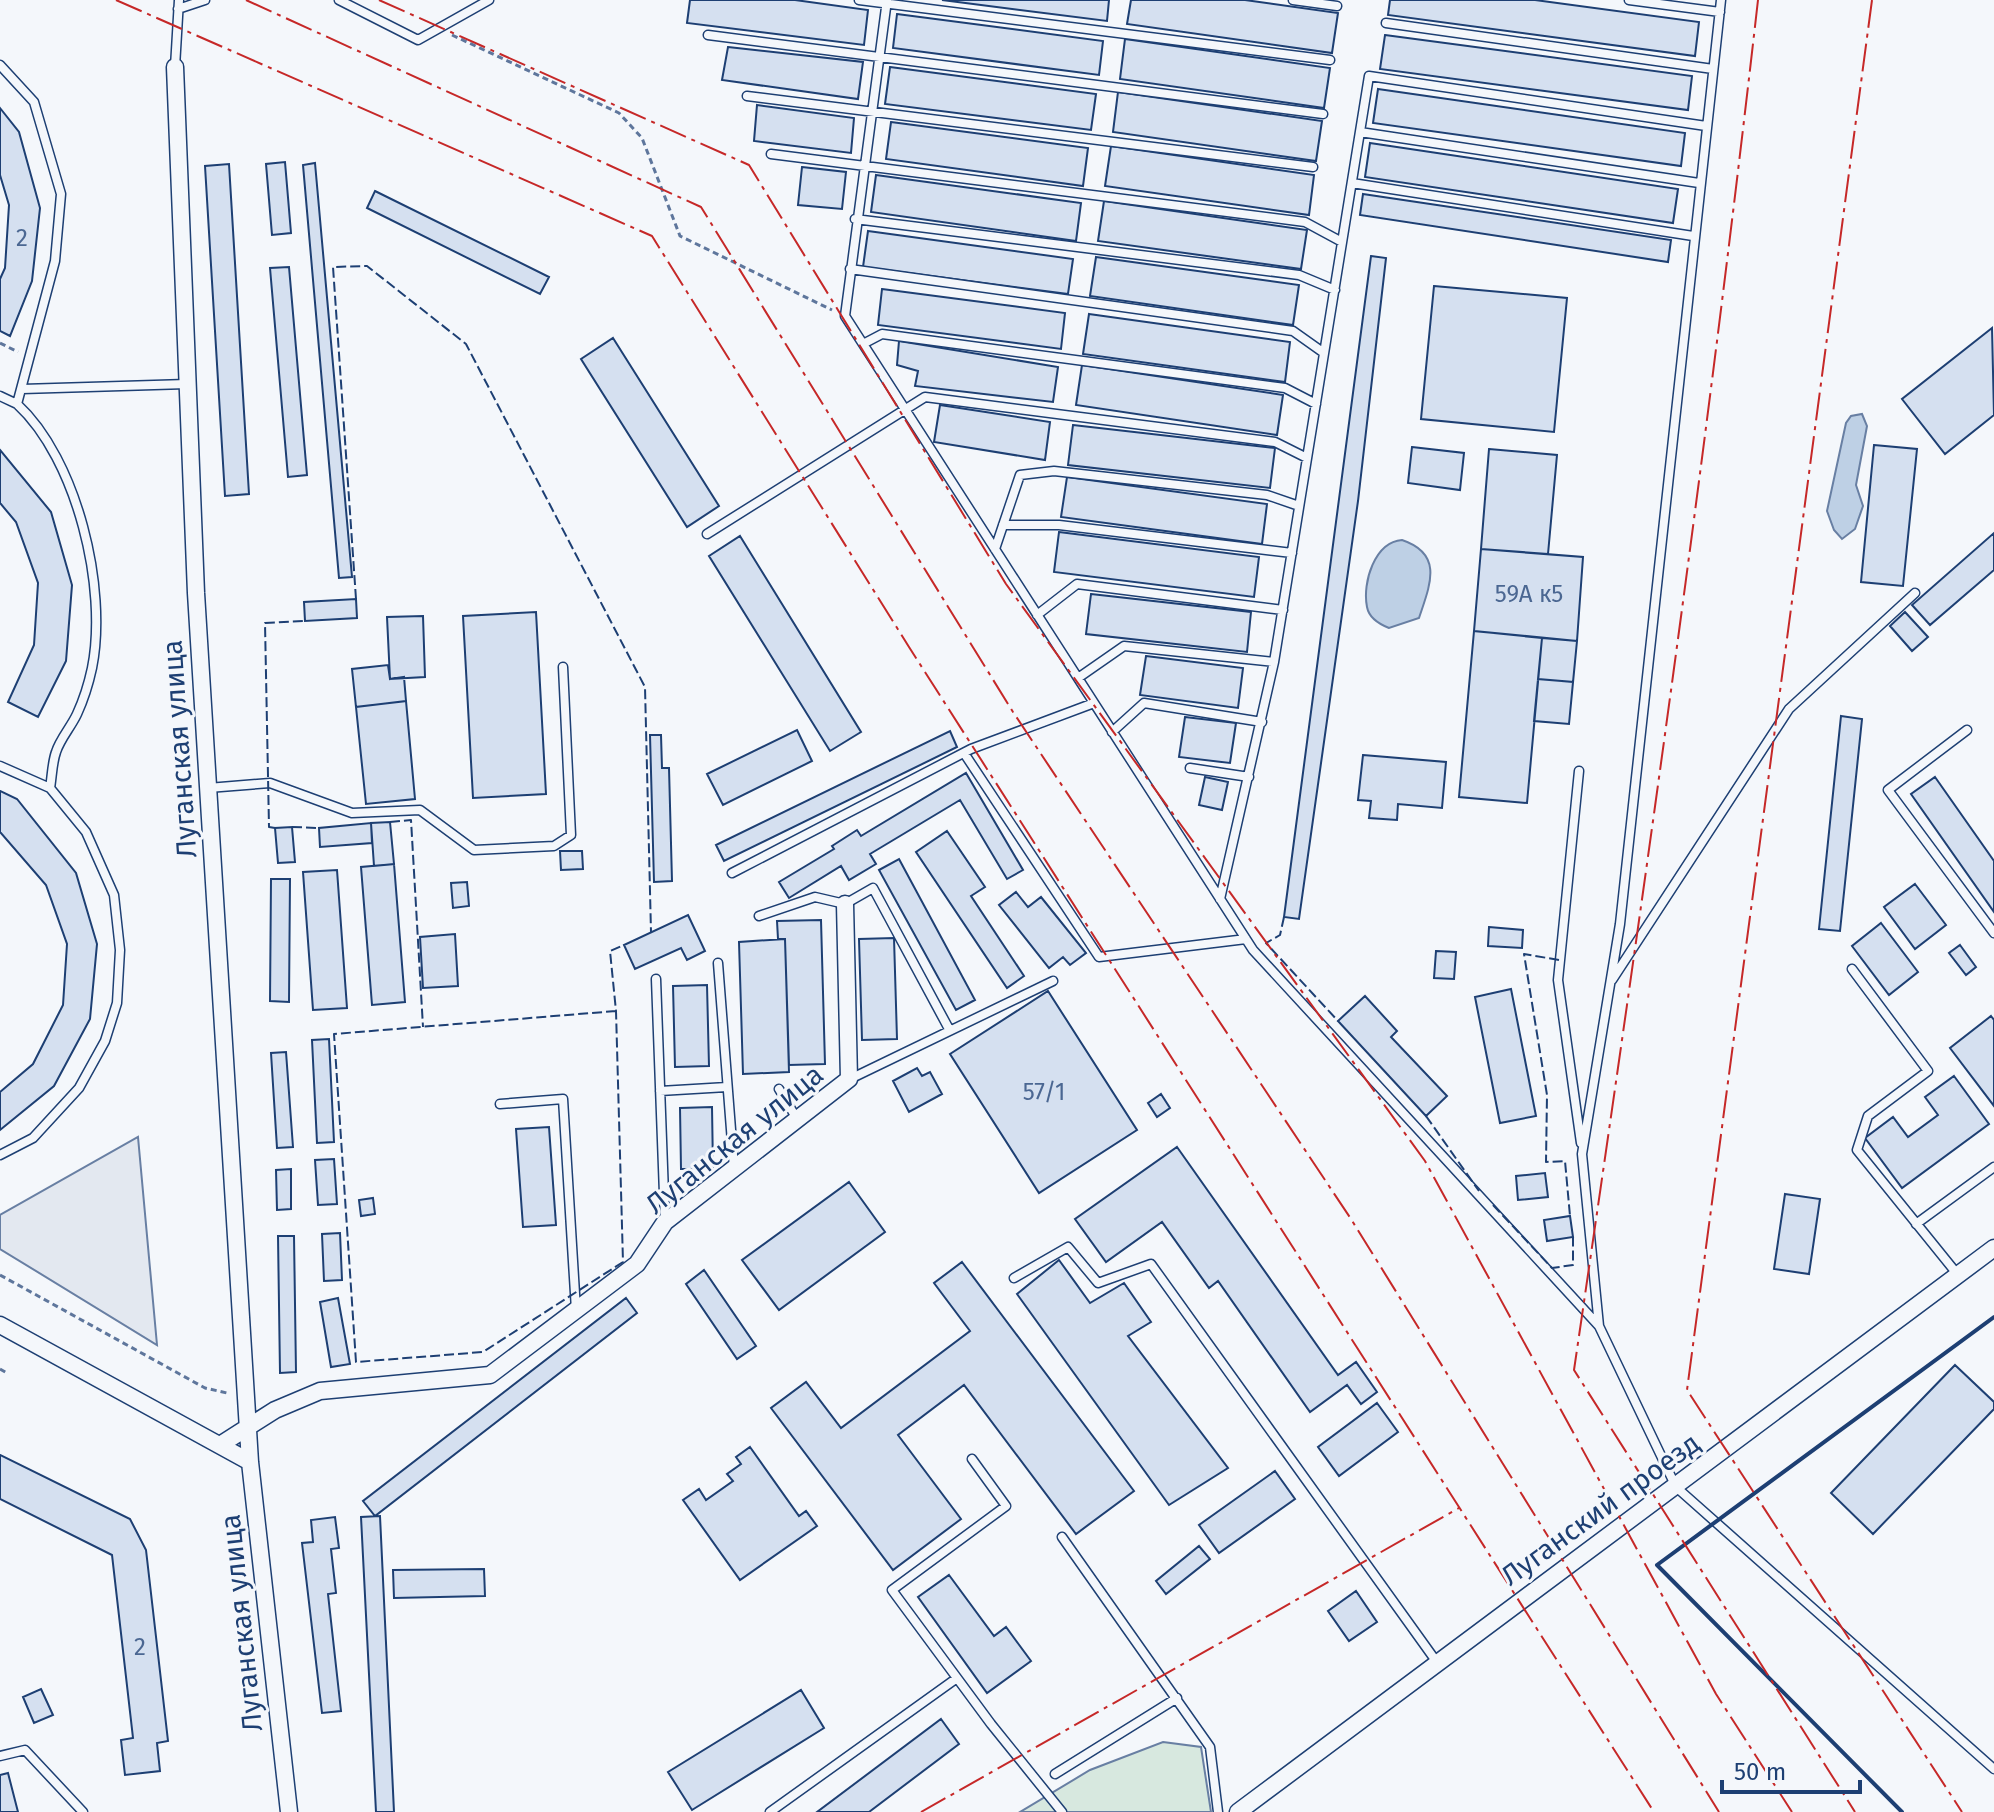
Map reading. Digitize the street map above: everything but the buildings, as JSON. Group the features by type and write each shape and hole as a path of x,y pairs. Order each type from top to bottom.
{"street":[{"name":"Луганская улица","path":"175,67 187,384 208,788 250,1462 289,1812"},
{"name":"Луганская улица","path":"220,1445 299,1398 320,1391 490,1375 637,1264 665,1222 849,1079 845,904"},
{"name":"Луганский проезд","path":"1238,1812 1436,1661 1676,1487 1994,1248"},
{"path":"0,1325 250,1462"}],"lane":[{"path":"175,67 178,5 205,0"},
{"path":"339,0 418,40 489,0"},
{"path":"859,0 1330,60"},
{"path":"1293,0 1337,6"},
{"path":"1629,0 1720,12"},
{"path":"1582,1154 1622,908 1721,0"},
{"path":"886,2 855,219 845,316 1246,939 1599,1326 1676,1487 1994,1769"},
{"path":"1386,23 1713,69"},
{"path":"708,35 1323,114"},
{"path":"0,65 34,102 61,194 55,261 17,404"},
{"path":"1220,899 1274,662 1369,76 1706,126"},
{"path":"747,96 1313,167"},
{"path":"1360,132 1699,183"},
{"path":"771,154 1305,222 1342,242"},
{"path":"1352,183 1693,236"},
{"path":"855,219 1299,275 1335,290"},
{"path":"850,269 1293,331 1324,353"},
{"path":"863,344 882,334 1285,388 1316,404"},
{"path":"22,389 187,384"},
{"path":"0,396 17,404 38,423 75,500 88,550 96,608 93,667 78,712 56,750 50,788"},
{"path":"707,534 925,397 1275,442 1307,458"},
{"path":"995,549 1020,475 1054,471 1267,495 1299,506"},
{"path":"1003,525 1059,525 1292,553"},
{"path":"1037,615 1077,584 1283,610"},
{"path":"1609,985 1789,709 1915,593"},
{"path":"1078,678 1124,646 1274,662"},
{"path":"208,788 270,783 352,813 420,810 474,850 554,846 571,835 563,667"},
{"path":"732,873 964,753 1094,703"},
{"path":"1112,732 1144,703 1262,722"},
{"path":"1967,730 1888,790 1994,933"},
{"path":"964,753 1099,957 1246,939"},
{"path":"0,766 50,788 86,832 114,895 120,950 117,1003 105,1041 79,1088 33,1138 0,1155"},
{"path":"1190,768 1249,777"},
{"path":"1579,771 1558,980 1582,1154 1599,1326"},
{"path":"759,916 815,897 845,904 873,888 949,1029"},
{"path":"718,963 734,1168"},
{"path":"1852,969 1928,1071 1868,1116 1857,1150 1958,1275"},
{"path":"656,979 665,1222"},
{"path":"849,1079 1053,981"},
{"path":"660,1091 727,1087"},
{"path":"779,1089 797,1119"},
{"path":"500,1104 563,1099 576,1310"},
{"path":"1916,1224 1994,1167"},
{"path":"1014,1278 1068,1247 1098,1283 1151,1264 1436,1661"},
{"path":"972,1459 1006,1506 892,1590 1062,1812"},
{"path":"1062,1537 1210,1747 1218,1812"},
{"path":"770,1812 957,1678"},
{"path":"1055,1774 1177,1698"},
{"path":"0,1756 25,1750 83,1812"}],"path":[{"path":"437,29 619,113 642,138 680,236 845,316"},
{"path":"0,343 31,358"},
{"path":"0,1275 205,1388 246,1398"},
{"path":"0,1369 7,1373"}],"shaded area":[{"path":"138,1137 157,1345 0,1249 0,1215"},
{"path":"1163,1742 1201,1747 1211,1812 1020,1812 1090,1770"}],"water":[{"path":"1862,414 1867,426 1856,485 1863,506 1855,529 1842,539 1834,530 1827,511 1846,423 1851,416"},
{"path":"1402,540 1424,553 1429,562 1430,583 1419,618 1389,628 1370,614 1367,586 1378,555 1393,542"}],"fence":[{"path":"356,599 333,267 367,266 466,344 645,687 651,932"},
{"path":"275,828 269,827 265,623 305,621"},
{"path":"390,822 411,820 423,1027"},
{"path":"292,827 319,828"},
{"path":"1284,917 1280,935 1266,943 1338,1021"},
{"path":"616,1011 334,1034 356,1362 483,1352 623,1262 616,1011 610,951 624,945"},
{"path":"1559,960 1524,954 1547,1095 1546,1162 1565,1161 1570,1216"},
{"path":"1426,1116 1479,1191"},
{"path":"1493,1205 1552,1268 1573,1265 1573,1237"}],"wall":[{"path":"1902,1812 1657,1565 1994,1317"}],"power":[{"path":"116,0 652,236 909,647 1654,1812"},
{"path":"246,0 701,207 1013,712 1351,1219 1719,1812"},
{"path":"379,0 749,165 1006,584 1425,1161 1716,1694 1792,1812"},
{"path":"1758,0 1672,686 1574,1370 1855,1812"},
{"path":"1872,0 1687,1390 1962,1812"},
{"path":"921,1812 1459,1508"}]}
